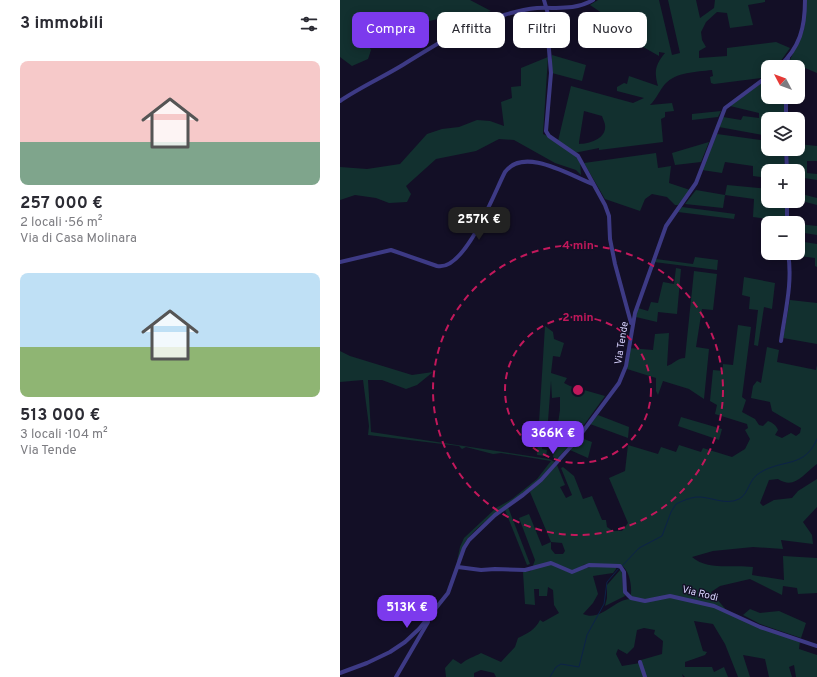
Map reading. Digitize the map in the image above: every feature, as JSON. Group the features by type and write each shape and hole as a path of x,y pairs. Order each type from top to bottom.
{"street":[{"path":"544,0 548,9 551,73 546,131 549,136 578,156 609,216 610,239 615,264 632,326"},
{"path":"340,101 366,84 454,34 504,15 536,8 563,9 582,5 593,0"},
{"path":"785,60 803,29 805,0"},
{"name":"Via Tende","path":"340,673 367,663 395,649 414,635 430,617 446,595 464,548 471,537 495,515 541,480 575,442 619,383 626,366 635,313 666,226 696,183 723,111 728,105 761,81"},
{"path":"340,262 391,250 438,266 446,266 459,257 465,250 505,172 510,166 518,163 535,161 593,184"},
{"path":"781,340 788,296 789,260"},
{"name":"Via Rodi","path":"458,567 481,570 525,570 551,563 572,572 589,565 622,567 625,592 633,598 648,601 670,596 714,606 760,627 817,646"},
{"path":"396,677 430,617"},
{"path":"640,662 645,677"}],"green space":[{"path":"340,0 470,0 491,11 437,12 437,19 429,21 429,12 352,12 352,48 370,48 371,50 368,59 352,66 340,57"},
{"path":"598,0 659,0 672,55 680,53 668,0 696,0 700,18 714,8 715,0 765,0 765,2 748,5 753,25 730,28 727,13 717,12 706,22 701,32 702,40 706,47 699,51 699,58 727,56 727,48 776,42 790,48 781,60 761,60 761,78 714,84 711,83 710,77 713,76 712,70 687,73 670,80 665,84 650,105 672,103 674,111 665,112 665,117 661,119 663,142 599,150 599,148 574,153 580,161 581,175 576,170 555,163 514,140 499,139 476,151 436,159 406,186 411,194 407,202 389,203 376,198 355,195 340,200 340,167 367,169 400,164 427,134 442,129 459,127 477,120 490,121 504,126 501,102 512,98 511,87 521,86 521,68 548,57 543,134 558,141 571,86 633,103 644,98 617,91 617,87 624,83 627,84 629,76 658,86 656,69 659,61 665,53 659,52 659,56 645,48 647,48 647,12 600,12 590,5","holes":["584,111 602,116 605,125 603,134 596,140 579,144"]},
{"path":"806,0 817,0 817,73 805,68 805,60 790,60 804,30"},
{"path":"552,55 586,65 582,81 552,73"},
{"path":"761,83 761,104 784,104 784,112 761,112 761,135 719,127 723,117 741,120 743,116 759,118 759,113 730,106"},
{"path":"721,111 718,117 692,120 692,114"},
{"path":"717,134 761,140 761,156 784,156 785,164 761,164 761,177 753,176 753,166 725,162 722,173 702,170"},
{"path":"709,142 701,162 675,165 672,153"},
{"path":"805,145 817,146 817,161 807,161 807,173 817,174 817,180 805,178 805,164 788,164 788,156 805,156"},
{"path":"656,153 658,168 671,166 669,183 690,190 678,205 675,205 667,197 652,194 645,199 640,211 605,199 584,163"},
{"path":"727,185 761,188 761,208 785,208 785,216 761,216 761,218 753,217 754,199 725,195"},
{"path":"696,190 725,195 723,208 685,204"},
{"path":"805,195 817,198 817,205 805,202"},
{"path":"682,207 735,214 734,219 678,212"},
{"path":"805,225 817,226 817,235 805,233"},
{"path":"805,242 817,244 817,267 815,266 815,258 805,257"},
{"path":"695,257 718,260 717,270 654,262 656,259 693,264"},
{"path":"676,268 681,269 677,314 658,312 657,322 636,317 638,308 648,311 651,302 658,303 663,282 674,284"},
{"path":"694,271 717,274 713,310 702,309 696,347 709,349 704,399 689,389 663,381 658,395 656,391 656,378 627,369 629,348 653,350 655,334 669,333 667,366 685,358"},
{"path":"744,277 775,283 772,309 764,307 758,346 754,345 758,310 749,309 750,297 742,295"},
{"path":"790,300 817,303 817,344 783,338"},
{"path":"738,325 751,327 742,397 746,400 742,412 755,419 759,425 763,426 768,421 773,423 778,430 775,435 782,438 791,433 796,436 800,433 801,428 772,411 770,402 751,398 753,386 757,381 761,383 767,347 779,350 777,362 816,370 817,365 817,464 794,482 789,483 778,479 769,480 760,503 763,506 774,500 792,498 798,491 817,479 817,507 803,522 812,535 813,544 781,540 783,549 753,547 713,551 692,557 705,564 713,566 753,567 752,575 784,580 783,556 817,558 817,593 798,594 797,588 783,586 782,595 750,579 720,586 711,592 727,611 760,627 800,641 799,649 817,655 817,677 796,677 794,665 789,667 792,677 769,677 765,659 743,655 750,677 738,677 725,644 713,624 694,621 703,651 707,652 705,655 685,662 685,667 712,667 714,672 724,667 728,677 685,677 682,674 683,677 646,677 641,660 662,654 663,641 654,634 655,630 644,628 637,630 634,647 627,654 618,649 616,654 622,666 640,663 643,677 496,677 494,673 481,670 474,673 474,677 446,677 445,668 453,659 461,664 481,653 501,662 515,647 518,638 533,629 540,620 543,622 559,613 554,605 553,590 548,587 547,596 539,596 539,589 534,589 535,605 525,604 523,572 531,571 535,560 519,518 529,514 542,546 551,542 530,492 557,465 565,485 560,487 566,498 572,495 561,468 563,467 574,476 583,499 592,496 602,520 606,520 607,527 613,531 622,531 628,523 609,478 625,471 628,445 658,454 661,447 676,452 679,445 701,452 703,448 732,457 745,449 750,439 745,430 748,428 747,424 715,414 717,405 710,401 713,370 723,371 723,364 733,365","holes":["551,542 562,543 565,551 563,554 555,554 551,549","583,565 621,565 624,567 630,580 630,599 624,600 596,615 589,616 583,614 593,603 598,594 593,576 613,573 616,569 616,567 591,567 581,569"]},
{"path":"545,326 553,332 554,339 564,343 560,357 553,356 551,373 567,378 564,383 570,386 605,396 570,444 557,459 553,457 560,410 560,397 552,398 551,381 548,421 544,421 542,449 547,450 546,456 537,455"},
{"path":"340,351 350,356 412,375 433,372 417,385 406,389 382,380 368,380 371,432 549,459 555,462 529,489 481,525 474,532 463,547 458,563 457,561 460,547 464,538 496,508 512,499 537,479 551,461 501,453 493,454 466,447 462,449 459,446 368,435 369,426 363,380 340,382"},
{"path":"598,415 629,427 628,438 590,424"},
{"path":"681,417 722,429 719,440 678,426"},
{"path":"581,438 592,442 588,458 570,450"},
{"path":"508,507 530,564 527,565 505,510"},
{"path":"621,569 625,596 605,606 607,598 607,585"},
{"path":"750,609 760,613 779,611 806,623 801,638 760,624 743,615"}],"waterway":[{"path":"622,566 639,548 662,536 671,512 676,504 696,497 728,502 739,499 745,494 753,478 769,468 800,459 812,448 817,439"},
{"path":"550,677 556,667 561,664 579,667 587,635 604,604 607,582 619,568"}]}
